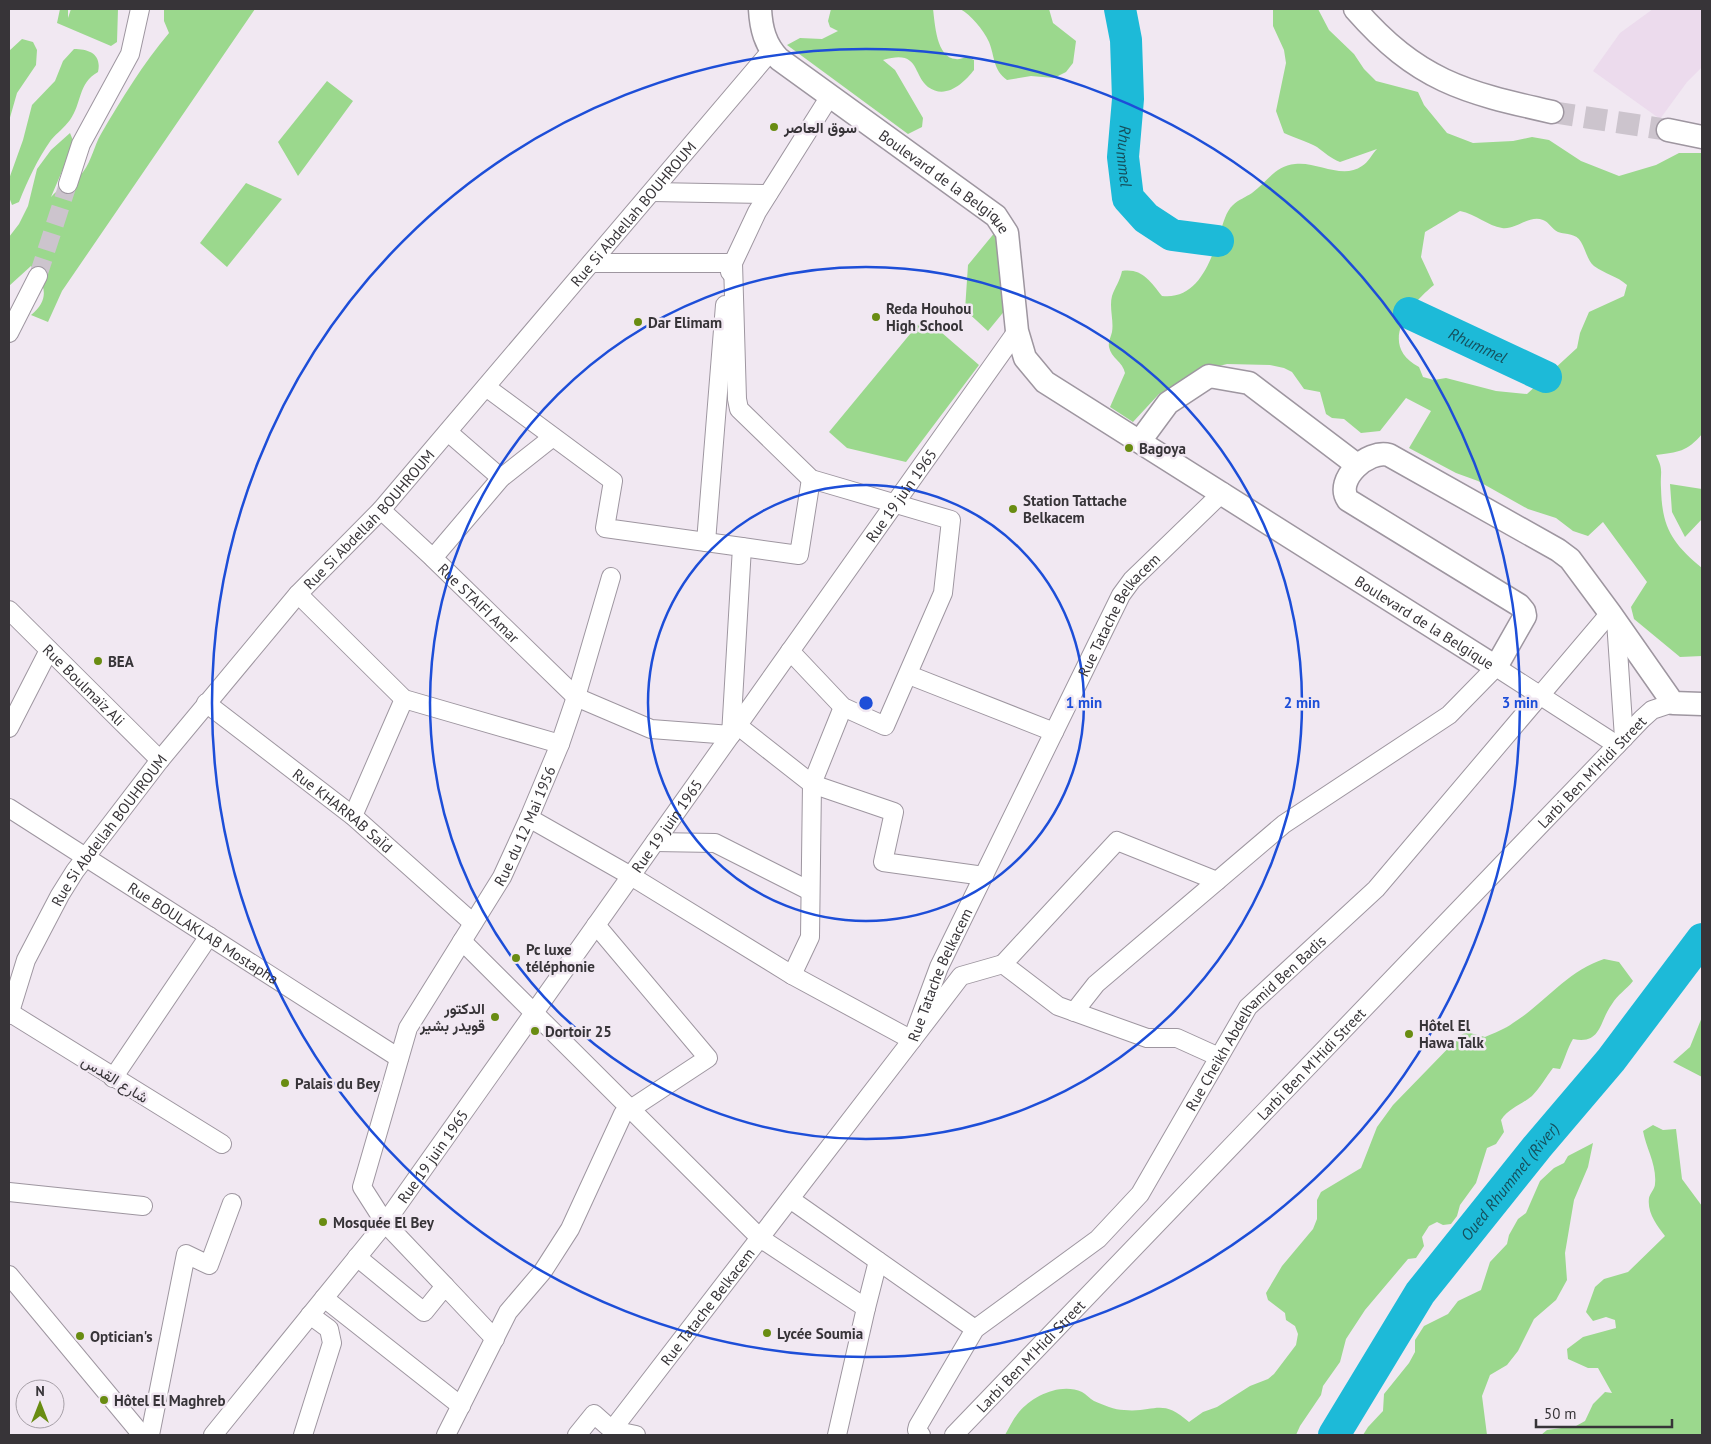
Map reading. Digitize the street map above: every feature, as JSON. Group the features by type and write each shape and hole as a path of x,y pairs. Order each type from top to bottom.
{"main road":[{"path":"760,9 762,29 771,51"},
{"path":"1355,9 1394,48 1426,72 1443,81 1482,96 1552,112"},
{"name":"Boulevard de la Belgique","path":"771,51 996,216 1001,222 1006,233 1016,331 1025,358 1045,382 1223,492 1496,667 1521,624 1524,611 1519,605 1348,500 1344,489 1357,465"},
{"path":"1668,130 1702,137"},
{"path":"1137,439 1168,403 1209,376 1249,383 1357,465 1375,453 1389,455 1558,550 1570,560 1613,617 1673,703 1699,704"}],"street":[{"path":"68,184 84,138 130,54 140,9"},
{"name":"Rue Si Abdellah BOUHROUM","path":"9,1013 31,951 60,895 86,857 160,760 298,594 381,510 771,51"},
{"path":"706,542 726,286 733,263 750,226 830,96"},
{"path":"652,192 768,194"},
{"path":"591,263 733,263"},
{"path":"733,263 737,399 739,409 811,479 951,520 943,593 909,675 885,726 843,707 790,651"},
{"path":"9,333 38,276"},
{"name":"Rue 19 juin 1965","path":"213,1435 385,1223 1016,331"},
{"path":"486,387 613,481 605,528 800,555 811,479"},
{"path":"448,432 501,478"},
{"path":"433,558 501,478 553,437"},
{"name":"Rue Tatache Belkacem","path":"612,1433 912,1040 939,967 1122,594 1132,580 1223,492"},
{"name":"Rue STAIFI Amar","path":"381,510 576,697"},
{"path":"734,730 742,547"},
{"name":"Rue du 12 Mai 1956","path":"495,1338 385,1223 362,1187 412,1020 502,877 529,818 560,744 576,697 611,577"},
{"path":"298,594 404,698 560,744"},
{"name":"Rue Boulmaïz Ali","path":"9,610 160,760"},
{"path":"1613,617 1620,742"},
{"name":"Rue Cheikh Abdelhamid Ben Badis","path":"921,1435 916,1430 918,1426 975,1329 1098,1239 1140,1194 1248,1007 1376,889 1541,696 1613,617"},
{"path":"9,728 49,650"},
{"path":"1074,1012 1096,984 1284,824 1449,716 1496,667 1541,696 1620,742"},
{"path":"909,675 1054,732"},
{"path":"576,697 650,729 734,730 812,784 894,812 883,862 984,876"},
{"path":"353,816 404,698"},
{"name":"Rue KHARRAB SaÏd","path":"206,703 353,816 473,922"},
{"name":"Larbi Ben M'Hidi Street","path":"954,1435 1620,742 1652,710 1673,703"},
{"path":"792,974 810,937 812,784 843,707"},
{"name":"Rue BOULAKLAB Mostapha","path":"9,808 400,1058"},
{"path":"529,818 631,876 792,974 912,1040 961,976 1003,964 1117,841 1217,881"},
{"path":"655,842 715,843 810,891"},
{"path":"446,1435 508,1312 544,1270 570,1228 623,1114 708,1058 596,925"},
{"path":"113,1078 209,936"},
{"path":"462,941 760,1238 866,1308"},
{"path":"1003,964 1058,1006 1147,1038 1177,1038 1218,1057"},
{"name":"شارع القدس","path":"9,1013 222,1144"},
{"path":"9,1192 143,1206"},
{"path":"790,1199 975,1329"},
{"path":"150,1435 186,1254 209,1265 232,1202"},
{"path":"357,1257 424,1312 445,1286"},
{"path":"836,1435 878,1261"},
{"path":"9,1275 142,1435"},
{"path":"324,1298 461,1406"},
{"path":"303,1435 332,1343 329,1330 310,1315"},
{"path":"577,1435 594,1414 612,1433 636,1435"}],"shaded area":[{"path":"1653,9 1702,9 1702,67 1687,82 1660,119 1593,71 1620,33"}],"green space":[{"path":"60,9 68,9 68,18 71,9 118,9 117,42 111,46 57,23"},
{"path":"164,9 255,9 62,291 48,322 31,315 41,303 44,291 40,279 31,266 9,286 9,237 19,224 28,206 37,169 51,150 70,133 74,143 51,197 83,172 117,107 169,33 164,21"},
{"path":"831,9 933,9 938,39 944,53 956,59 968,57 974,60 974,70 960,85 941,92 935,91 923,82 909,60 895,57 883,60 895,70 923,118 922,127 908,134 787,45 800,38 822,39 838,31 830,27 828,21"},
{"path":"960,9 1049,9 1053,23 1076,41 1073,63 1066,72 1054,78 1031,76 1007,80 997,68 989,42 983,32"},
{"path":"1273,9 1318,9 1329,30 1354,54 1364,69 1376,81 1418,92 1424,105 1447,133 1473,143 1513,141 1532,137 1549,140 1581,161 1619,176 1656,165 1679,153 1702,153 1702,434 1687,448 1656,455 1661,468 1664,514 1671,534 1683,551 1702,568 1702,656 1680,657 1634,619 1631,607 1647,582 1603,522 1588,536 1573,531 1556,518 1528,509 1478,481 1456,473 1409,448 1431,411 1406,398 1380,431 1361,433 1344,419 1332,418 1326,414 1320,392 1304,389 1292,372 1270,365 1227,364 1207,369 1159,394 1133,422 1110,407 1125,373 1110,351 1109,345 1112,332 1112,296 1122,271 1135,272 1145,277 1162,296 1174,296 1185,292 1194,285 1207,266 1228,211 1277,171 1288,165 1295,164 1312,165 1338,171 1354,170 1366,163 1377,149 1340,162 1314,145 1284,133 1276,111 1286,63 1284,50 1273,26","holes":["1460,211 1502,228 1512,227 1533,219 1543,220 1558,232 1577,237 1594,266 1627,285 1624,296 1589,312 1580,333 1577,348 1527,394 1496,391 1446,378 1434,380 1423,377 1419,367 1407,358 1400,348 1401,326 1407,314 1434,285 1421,257 1425,232"]},
{"path":"22,39 33,42 37,50 36,65 17,93 9,121 9,51"},
{"path":"74,49 85,50 93,54 98,61 98,72 87,82 70,120 51,140 41,155 19,202 12,205 9,197 9,179 23,140 32,105 55,81 63,61"},
{"path":"327,81 353,101 298,176 278,142"},
{"path":"246,183 282,199 227,267 200,243"},
{"path":"996,231 1006,309 988,331 965,310 968,265"},
{"path":"920,322 929,329 934,326 979,365 906,462 847,448 829,432"},
{"path":"1670,484 1702,489 1702,519 1685,537 1672,512"},
{"path":"1604,959 1619,962 1633,981 1614,1001 1595,1035 1582,1040 1573,1039 1560,1069 1553,1068 1532,1096 1511,1110 1501,1120 1504,1132 1496,1144 1487,1148 1476,1183 1460,1205 1457,1216 1451,1224 1443,1225 1437,1222 1429,1226 1422,1237 1424,1246 1416,1258 1408,1259 1365,1310 1346,1339 1340,1362 1323,1386 1321,1395 1296,1435 1005,1435 1019,1412 1025,1406 1039,1396 1056,1390 1074,1389 1082,1392 1094,1401 1117,1409 1164,1408 1179,1414 1189,1422 1250,1386 1268,1379 1296,1345 1298,1334 1295,1326 1286,1320 1285,1313 1268,1300 1266,1293 1282,1266 1313,1229 1317,1219 1317,1200 1321,1192 1361,1168 1377,1127 1393,1105 1461,1035 1466,1032 1485,1037 1507,1027 1525,1015 1567,979 1591,964"},
{"path":"1702,1017 1702,1077 1673,1062 1690,1047"},
{"path":"1653,1125 1663,1130 1676,1129 1682,1179 1702,1206 1702,1435 1541,1435 1547,1430 1576,1426 1585,1421 1593,1404 1605,1392 1612,1393 1598,1368 1588,1368 1568,1359 1567,1349 1583,1337 1616,1328 1615,1320 1606,1317 1593,1321 1586,1312 1595,1287 1604,1279 1628,1272 1665,1236 1653,1218 1649,1203 1655,1186 1655,1177 1653,1163 1643,1131"},
{"path":"1593,1143 1588,1167 1574,1200 1565,1253 1567,1280 1556,1300 1534,1319 1518,1351 1507,1365 1490,1375 1482,1396 1487,1435 1363,1435 1383,1411 1384,1394 1409,1363 1415,1352 1415,1340 1424,1326 1448,1314 1458,1301 1481,1290 1490,1262 1507,1244 1509,1235 1518,1219 1526,1213 1540,1181 1554,1168 1564,1163 1568,1156"}],"waterway":[{"name":"Rhummel","path":"1120,9 1126,40 1128,99 1123,157 1128,198 1146,218 1172,235 1218,241"},
{"name":"Rhummel","path":"1409,313 1546,377"},
{"name":"Oued Rhummel (River)","path":"1334,1435 1420,1293 1537,1147 1611,1060 1702,939"}],"tunnel":[{"path":"1552,112 1668,130"},
{"path":"38,276 68,184"}],"place":[{"name":"سوق العاصر","path":"774,127"},
{"name":"Reda Houhou High School","path":"876,317"},
{"name":"Dar Elimam","path":"638,322"},
{"name":"Bagoya","path":"1129,448"},
{"name":"Station Tattache Belkacem","path":"1013,509"},
{"name":"BEA","path":"98,661"},
{"name":"Pc luxe téléphonie","path":"516,958"},
{"name":"الدكتور قويدر بشير","path":"495,1017"},
{"name":"Dortoir 25","path":"535,1031"},
{"name":"Hôtel El Hawa Talk","path":"1409,1034"},
{"name":"Palais du Bey","path":"285,1083"},
{"name":"Mosquée El Bey","path":"323,1222"},
{"name":"Lycée Soumia","path":"767,1333"},
{"name":"Optician's","path":"80,1336"},
{"name":"Hôtel El Maghreb","path":"104,1400"}]}
